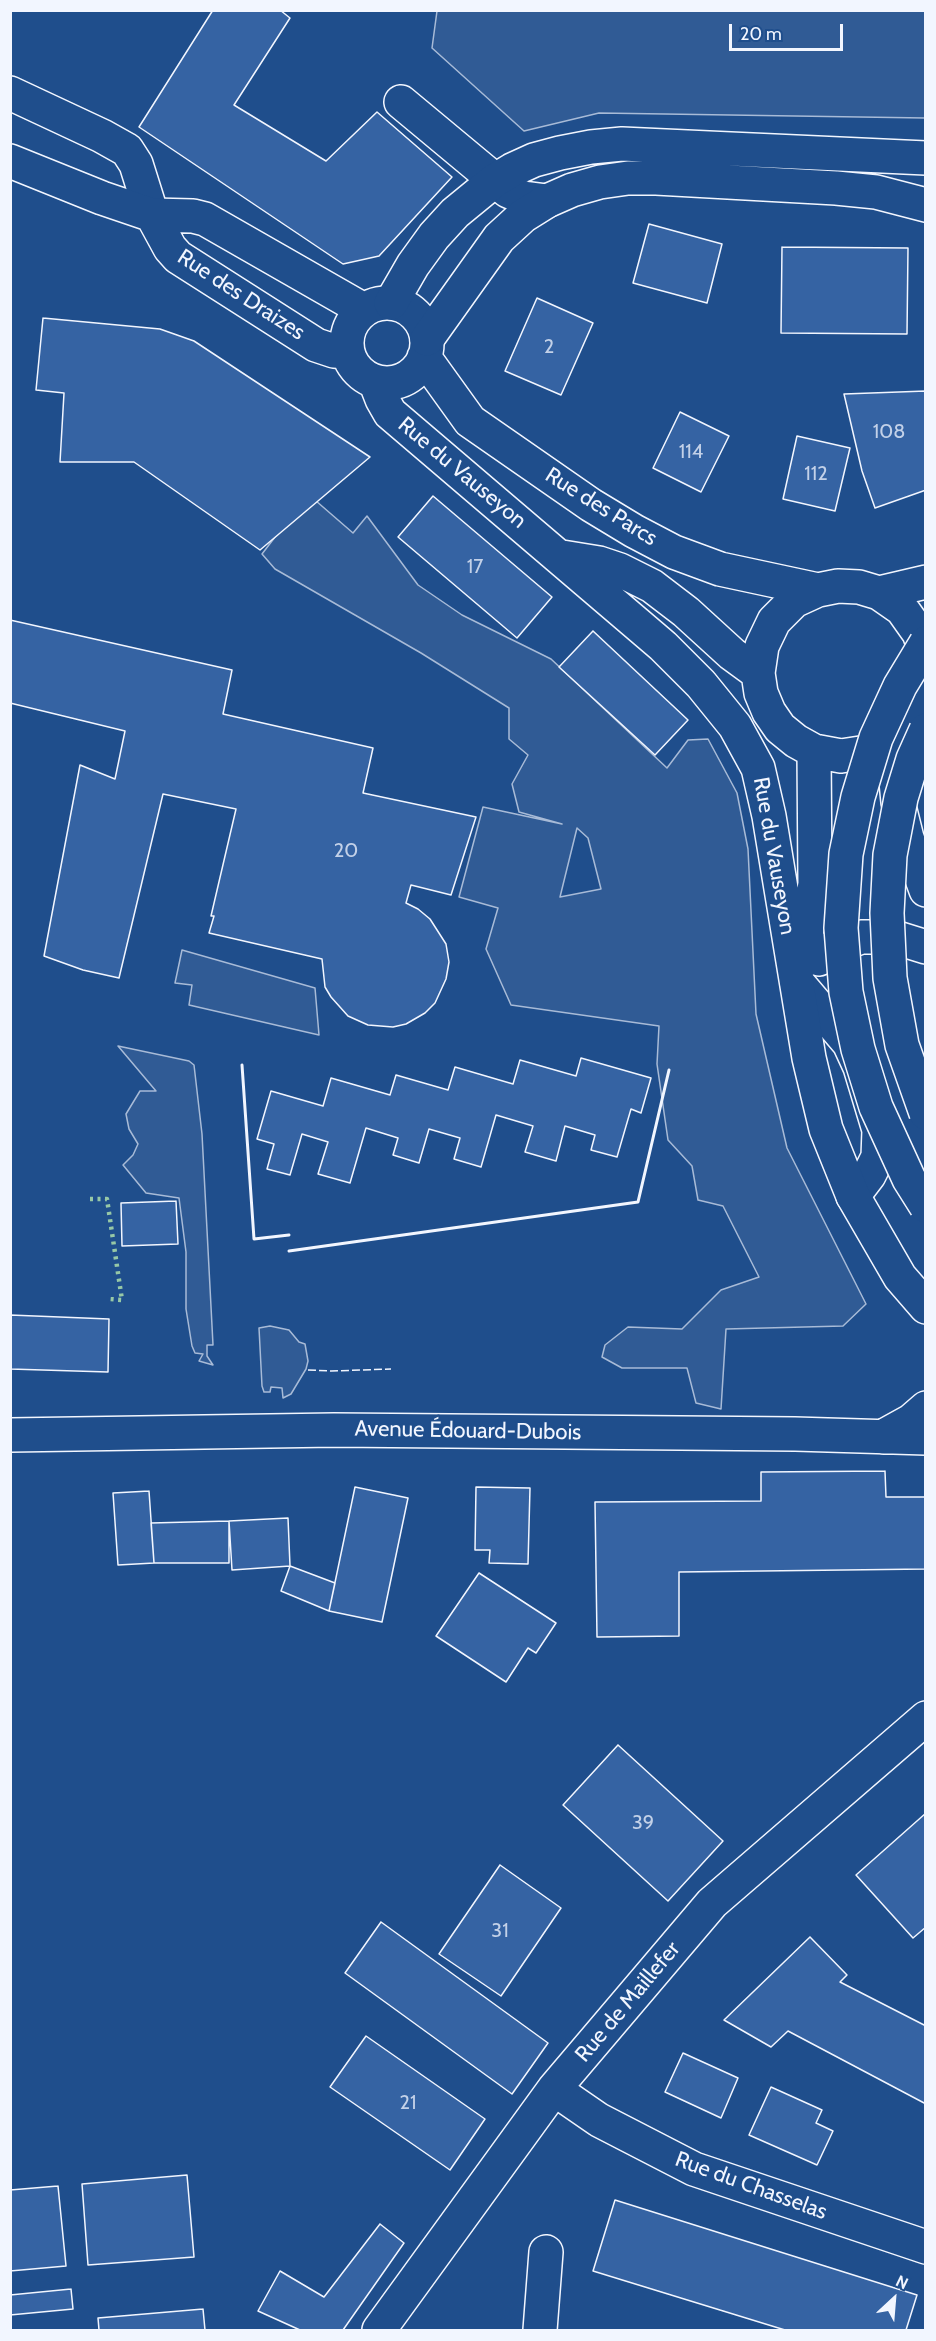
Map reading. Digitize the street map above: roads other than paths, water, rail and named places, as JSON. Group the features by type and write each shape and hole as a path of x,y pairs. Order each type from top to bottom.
{"main road":[{"path":"10,93 127,150 136,164 152,215"},
{"path":"401,102 508,191 524,198 547,201"},
{"path":"926,158 622,144 591,147 534,160 494,181 455,213 377,306 355,318 347,340 348,352 358,369 375,381 388,383 400,381 410,375 499,238 523,216 547,201 572,190 600,182 646,178 846,189 876,192 926,205"},
{"name":"Rue des Draizes","path":"10,161 102,198 152,215 193,216 205,219 377,306"},
{"path":"494,181 502,196 505,217 499,238"},
{"name":"Rue des Draizes","path":"152,215 170,248 178,257 316,345 334,351 348,352"},
{"path":"377,306 404,307 415,314 423,326 426,348"},
{"name":"Rue des Parcs","path":"426,348 470,421 591,505 674,552 720,569 818,590"},
{"name":"Rue du Vauseyon","path":"375,381 390,413 663,646 701,684 735,726 758,768 776,850 779,883 809,1058 826,1130 853,1196"},
{"path":"560,557 599,563 620,570 652,586 686,612 732,654 758,673"},
{"path":"879,593 926,582"},
{"path":"926,653 919,633 902,609 879,593 859,587 838,586 818,590 794,602 774,621 762,646 758,673 761,693 769,712 788,735 814,751 840,756 867,752 892,741 911,722 926,692"},
{"path":"926,643 900,686 876,738 861,787 846,854 841,928 846,992 858,1049 876,1107 909,1179 926,1206"},
{"path":"926,730 913,759 901,798 890,855 887,913 890,978 902,1045 926,1113"},
{"path":"892,741 898,802 907,838 926,890"},
{"name":"Rue du Vauseyon","path":"797,982 815,884 814,751"},
{"path":"926,947 894,937 861,937 827,950 797,982 849,1043 860,1067 879,1130 878,1157 869,1175 853,1196 900,1276 926,1308"},
{"path":"882,1437 911,1421 926,1408"},
{"name":"Avenue Édouard-Dubois","path":"10,1436 334,1430 795,1434 926,1438"},
{"name":"Rue de Maillefer","path":"379,2331 554,2089 712,1902 926,1718"},
{"name":"Rue du Chasselas","path":"554,2089 599,2120 694,2169 926,2247"},
{"path":"540,2331 546,2252"}]}
